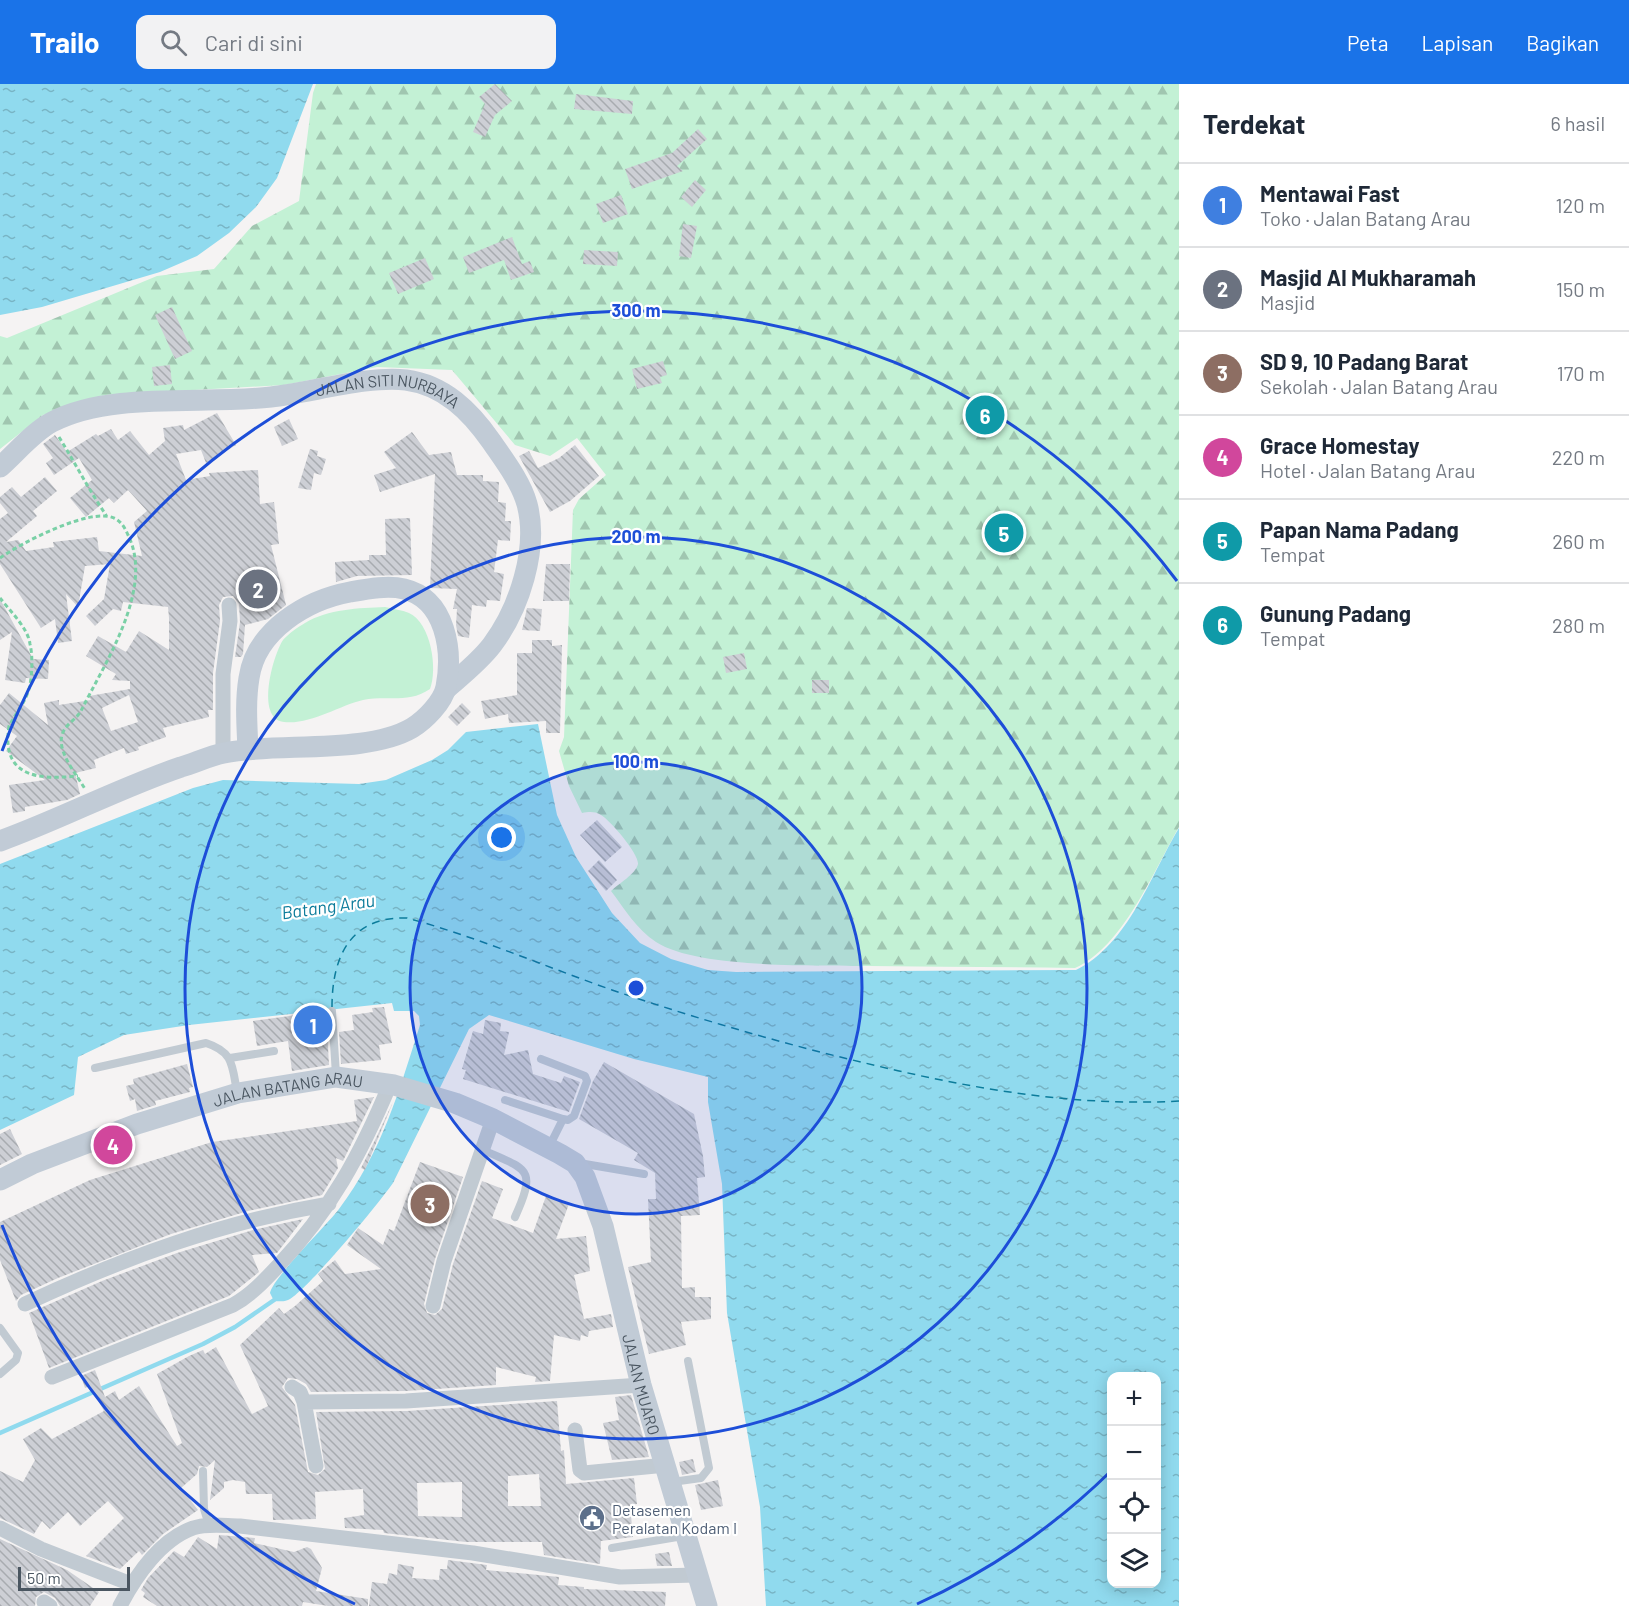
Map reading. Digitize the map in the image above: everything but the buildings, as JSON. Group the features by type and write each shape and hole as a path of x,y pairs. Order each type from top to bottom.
{"street":[{"name":"JALAN SITI NURBAYA","path":"0,466 51,423 90,409 126,403 271,397 383,380 406,380 440,391 465,407 517,483 527,503 530,526 525,572 506,621 478,661 446,689"},
{"path":"4,837 152,777 223,753 300,748 392,737 412,728 429,714 446,689 447,665 442,621 436,609 423,598 404,589 373,588 331,596 287,619 270,636 249,676 246,717 248,750"},
{"path":"223,753 223,674 230,621 229,605"},
{"name":"JALAN BATANG ARAU","path":"0,1180 73,1147 238,1093 336,1077 392,1084 455,1103 493,1119 575,1163"},
{"path":"52,1377 244,1299 303,1239 329,1204 358,1158 392,1084"},
{"path":"433,1305 444,1261 493,1119"},
{"name":"JALAN MUARO","path":"575,1163 585,1177 603,1226 641,1385 707,1606"},
{"path":"25,1304 91,1273 225,1225 329,1204"},
{"path":"304,1402 406,1401 641,1385"},
{"path":"292,1387 300,1392 304,1402 316,1466"},
{"path":"575,1430 580,1470 588,1475 668,1474"},
{"path":"120,1606 131,1584 161,1550 194,1528 209,1525 240,1526 473,1553 620,1577 696,1575"},
{"path":"0,1528 41,1550 131,1584"}],"lane":[{"path":"332,1011 336,1077"},
{"path":"95,1068 206,1042 218,1046 231,1058 238,1093"},
{"path":"231,1058 274,1051"},
{"path":"506,1100 562,1119 568,1120 574,1116 587,1081 582,1073 541,1059"},
{"path":"549,1148 562,1119"},
{"path":"481,1149 523,1169 528,1178 528,1188 514,1217"},
{"path":"575,1163 644,1174"},
{"path":"0,1328 18,1353 16,1360 0,1374"},
{"path":"668,1474 701,1478 709,1468 688,1361"},
{"path":"203,1471 204,1509 209,1525"},
{"path":"612,1548 685,1536"}],"path":[{"path":"51,423 81,478 97,498 106,515"},
{"path":"0,558 20,544 69,524 106,515 117,519 132,543 134,578 121,632 110,658 86,697 80,713 68,723 62,734 61,744 93,801"},
{"path":"0,598 30,642 32,661 30,687 8,727 2,747"},
{"path":"4,757 10,765"},
{"path":"15,773 44,779 78,776"}],"green space":[{"path":"316,84 1179,84 1179,827 1122,926 1092,958 1075,968 759,964 700,957 675,951 649,937 611,891 637,868 637,859 617,830 605,818 594,812 582,813 569,786 559,751 564,737 573,510 579,499 606,475 577,438 550,456 515,445 452,370 377,367 284,385 106,395 43,415 0,449 0,336 7,338 157,276 214,269 252,226 299,201"},
{"path":"385,607 409,613 423,626 433,659 430,689 422,694 406,698 363,700 304,721 284,722 275,718 270,710 268,699 269,685 275,659 283,640 314,618 344,610"}],"water":[{"path":"0,84 313,84 277,178 256,207 229,233 197,256 160,272 42,307 0,315"},
{"name":"Batang Arau","path":"538,724 557,815 576,857 612,913 640,943 671,959 708,970 736,972 1076,970 1110,944 1124,926 1179,828 1179,1606 766,1606 760,1507 727,1313 722,1184 708,1102 708,1077 634,1059 489,1015 469,1029 393,1183 359,1227 325,1265 297,1294 283,1301 274,1301 270,1293 273,1286 339,1209 378,1143 420,1025 419,1016 414,1011 394,1011 392,1003 189,1025 124,1035 78,1057 74,1095 0,1130 0,864 193,788 223,780 359,784 386,780 432,760 448,750 466,732"}],"waterway":[{"path":"0,1433 203,1344 235,1327 277,1298"}],"ferry route":[{"path":"332,1007 336,971 348,943 372,924 388,919 407,918 675,1010 865,1063 1021,1094 1100,1101 1179,1101"}],"place":[{"name":"Gunung Padang","path":"985,415"},
{"name":"Papan Nama Padang","path":"1004,533"},
{"name":"Masjid Al Mukharamah","path":"258,589"},
{"name":"Mentawai Fast","path":"313,1025"},
{"name":"Grace Homestay","path":"113,1145"},
{"name":"SD 9, 10 Padang Barat","path":"430,1204"},
{"name":"Detasemen Peralatan Kodam I","path":"592,1518"}]}
